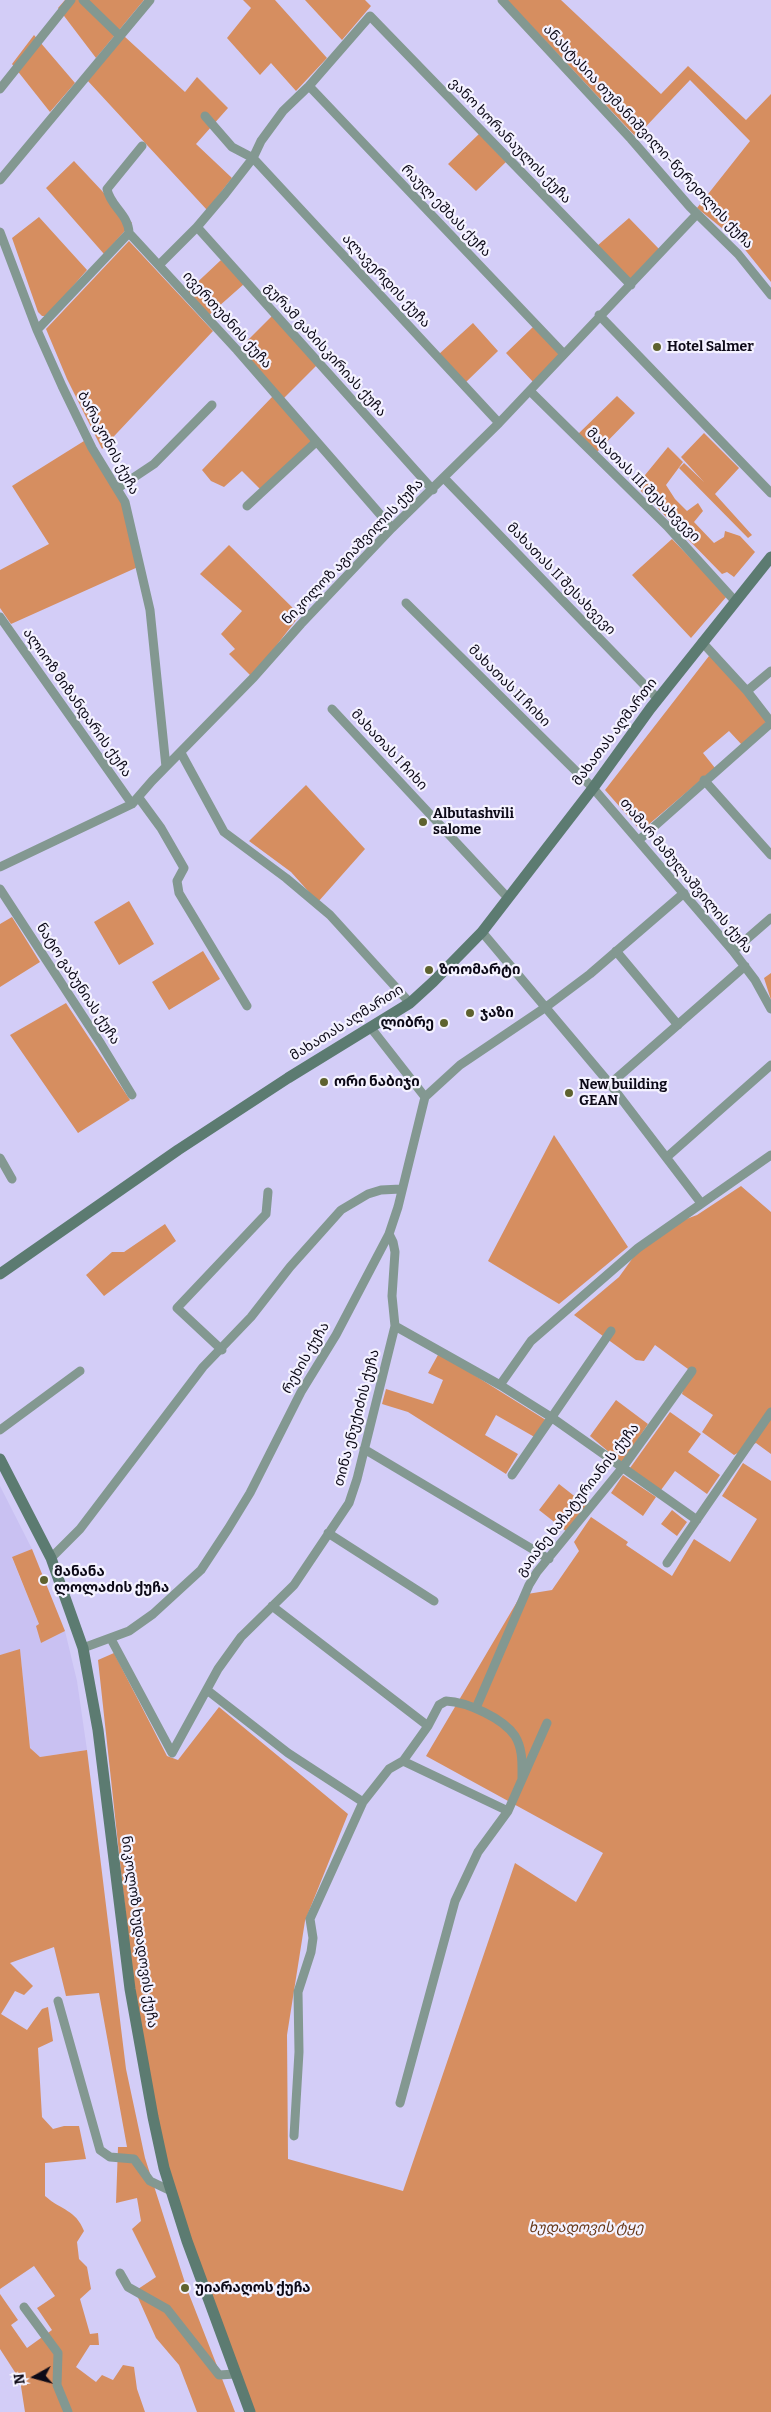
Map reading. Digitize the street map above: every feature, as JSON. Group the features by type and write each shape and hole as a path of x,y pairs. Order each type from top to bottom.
{"main road":[{"name":"მახათას აღმართი","path":"0,1274 185,1145 324,1055 410,1003 482,932 593,788 658,699 771,557"},
{"name":"ნიკოლოზ ხუდადოვის ქუჩა","path":"0,1459 51,1558 83,1648 98,1730 129,1980 142,2066 171,2191 187,2241 250,2412"}],"street":[{"path":"0,89 71,0"},
{"path":"83,0 120,36"},
{"name":"ანასტასია თუმანიშვილი-წერეთლის ქუჩა","path":"502,0 631,139 697,214 738,254 771,295"},
{"path":"0,180 148,1"},
{"name":"ვანო ხორანაულის ქუჩა","path":"309,86 370,16 631,285"},
{"path":"159,265 197,227 253,158 261,141 283,111 309,86"},
{"name":"რაულ ეშბას ქუჩა","path":"309,86 564,354"},
{"name":"ალავერდის ქუჩა","path":"205,116 232,147 253,158 499,423"},
{"path":"37,330 129,233 129,223 108,196 107,189 142,146"},
{"name":"ნიკოლოზ აგიაშვილის ქუჩა","path":"0,867 136,801 392,528 499,423 697,214"},
{"name":"გურამ გაბისკირიას ქუჩა","path":"197,227 432,490"},
{"name":"ბარაკონის ქუჩა","path":"0,232 37,330 92,448 125,502 148,596 166,767"},
{"name":"ივერთუბნის ქუჩა","path":"129,233 237,350 392,528"},
{"path":"600,315 771,493"},
{"name":"მახათას III შესახვევი","path":"530,391 667,526 735,601"},
{"path":"118,488 154,464 212,405"},
{"path":"247,506 316,442"},
{"name":"მახათას II შესახვევი","path":"444,478 658,699"},
{"name":"მახათას II ჩიხი","path":"406,603 593,788"},
{"name":"ალიოზ მიზანდარის ქუჩა","path":"0,617 136,801 161,828 184,868 177,881 179,893 247,1006"},
{"path":"639,840 695,792 704,780 771,722 747,691 702,642"},
{"path":"747,691 771,671"},
{"name":"მახათას I ჩიხი","path":"332,709 508,898"},
{"path":"181,753 224,832 286,878 330,915 410,1003"},
{"path":"704,780 771,854"},
{"name":"თამარ მამულაშვილის ქუჩა","path":"593,788 733,950 771,1009"},
{"name":"ნატო გაბუნიას ქუჩა","path":"0,889 102,1044 132,1095"},
{"path":"371,1028 425,1097 460,1065 546,1007 616,951 684,892"},
{"path":"733,950 771,918"},
{"path":"482,932 610,1084 701,1203"},
{"path":"616,951 678,1025"},
{"path":"610,1084 744,966"},
{"path":"667,1158 771,1065"},
{"name":"რეხის ქუჩა","path":"83,1648 129,1631 153,1614 201,1570 250,1493 301,1392 336,1335 390,1234 425,1097"},
{"path":"500,1385 531,1341 638,1248 771,1155"},
{"path":"0,1158 12,1179"},
{"path":"51,1558 80,1530 203,1367 222,1350 341,1210 368,1194 381,1190 401,1189"},
{"path":"222,1350 177,1308 266,1214 268,1192"},
{"name":"თინა ენუქიძის ქუჩა","path":"111,1639 172,1753 218,1669 241,1638 294,1584 349,1503 395,1326 392,1296 395,1252 394,1242 390,1234"},
{"path":"395,1326 551,1416 624,1466 697,1520"},
{"path":"512,1475 611,1331"},
{"path":"0,1430 80,1371"},
{"name":"გაიანე ხაჩატურიანის ქუჩა","path":"476,1708 529,1585 624,1466 692,1372"},
{"path":"667,1563 771,1412"},
{"path":"364,1449 549,1559"},
{"path":"328,1533 434,1600"},
{"path":"272,1606 428,1726"},
{"path":"207,1690 288,1753 364,1802"},
{"path":"294,2136 299,2052 298,1992 312,1952 313,1938 310,1919 364,1802 389,1769 403,1761 428,1726 439,1705 446,1700 476,1708 500,1722 514,1736 522,1755 522,1778"},
{"path":"400,2103 455,1901 478,1852 508,1811 547,1723"},
{"path":"403,1761 508,1811"},
{"path":"58,2001 100,2150 110,2157 134,2159 150,2181 171,2191"},
{"path":"120,2273 128,2287 168,2309 219,2375 235,2374"},
{"path":"24,2307 58,2353 57,2385 68,2412"}],"shaded area":[{"path":"0,1486 32,1549 12,1558 39,1624 41,1643 65,1631 77,1681 87,1750 40,1757 30,1748 20,1650 0,1655"}],"green space":[{"path":"65,0 144,0 96,58 58,8"},
{"path":"243,0 275,0 327,58 296,91 271,63 260,75 227,38 251,8"},
{"path":"305,0 365,0 371,6 342,40"},
{"path":"507,0 561,0 661,94 688,66 746,120 771,94 771,282 738,241 697,208 750,141 690,80 636,137"},
{"path":"34,35 75,83 50,112 12,64"},
{"path":"124,36 185,92 197,77 228,108 196,144 232,178 207,210 87,80"},
{"path":"479,134 506,162 476,191 448,164"},
{"path":"74,161 132,223 104,254 46,188"},
{"path":"39,217 87,270 47,316 42,316 38,312 12,238"},
{"path":"629,218 659,249 630,279 597,246"},
{"path":"129,241 213,331 102,449 67,379 46,329"},
{"path":"221,260 244,284 209,315 188,291"},
{"path":"272,316 317,365 282,400 240,348"},
{"path":"473,323 498,351 465,383 439,354"},
{"path":"533,327 561,355 534,383 506,353"},
{"path":"273,396 312,442 261,490 242,471 224,487 211,481 202,470"},
{"path":"617,396 635,413 595,454 576,436"},
{"path":"704,433 739,468 715,494 752,535 748,538 679,468 684,463 704,482 681,457"},
{"path":"84,441 107,473 122,501 138,567 11,624 0,608 0,570 49,544 12,486"},
{"path":"668,447 683,462 666,485 675,499 687,511 698,503 703,511 694,522 714,543 724,537 725,531 740,536 755,552 734,577 727,572 722,574 636,486"},
{"path":"672,539 727,596 691,638 632,575"},
{"path":"229,545 300,615 252,677 229,654 235,649 221,634 242,611 200,574"},
{"path":"709,656 717,661 767,721 742,745 729,731 703,753 715,768 641,831 605,790"},
{"path":"306,785 365,849 318,902 291,872 249,841"},
{"path":"129,901 154,944 119,965 94,922"},
{"path":"12,917 40,962 0,987 0,924"},
{"path":"203,951 220,979 169,1010 152,982"},
{"path":"771,973 771,1000 764,978"},
{"path":"66,1003 130,1100 78,1133 10,1035"},
{"path":"554,1135 628,1247 559,1304 488,1261"},
{"path":"741,1186 771,1212 771,1454 756,1443 734,1455 702,1432 713,1415 682,1394 688,1369 655,1345 644,1361 636,1360 574,1315 619,1277 640,1248 673,1224 697,1215"},
{"path":"165,1224 176,1241 104,1296 86,1275 112,1252 124,1252"},
{"path":"439,1353 549,1422 538,1439 496,1415 485,1435 518,1454 506,1474 408,1412 382,1404 386,1389 433,1404 443,1380 428,1373"},
{"path":"616,1400 648,1424 622,1463 590,1436"},
{"path":"670,1412 701,1434 688,1452 720,1475 707,1494 675,1471 661,1490 630,1468"},
{"name":"ხუდადოვის ტყე","path":"743,1463 771,1481 771,2412 245,2412 191,2246 144,2083 98,1660 114,1653 167,1756 178,1760 219,1707 348,1814 305,1921 287,2035 288,2159 403,2191 515,1863 576,1902 603,1853 426,1756 521,1595 552,1590 579,1551 574,1542 591,1517 628,1542 626,1545 672,1576 694,1539 730,1562 757,1519 722,1496"},
{"path":"623,1475 656,1497 643,1516 611,1493"},
{"path":"559,1484 587,1506 567,1532 539,1510"},
{"path":"672,1510 687,1522 677,1536 661,1524"},
{"path":"32,1549 65,1631 41,1643 36,1626 39,1624 12,1557"},
{"path":"20,1649 30,1748 40,1757 87,1750 126,2069 145,2158 187,2289 235,2412 197,2412 179,2365 156,2338 135,2291 156,2277 132,2229 141,2221 137,2198 116,2203 118,2147 127,2147 99,1993 66,1996 54,1947 10,1963 33,1986 24,1995 15,1991 1,2014 27,2030 42,2009 48,2007 53,2041 38,2048 42,2117 53,2129 64,2126 79,2126 86,2159 45,2163 45,2196 72,2214 84,2231 77,2242 79,2259 87,2267 91,2289 80,2299 90,2334 98,2333 99,2345 90,2345 76,2367 96,2382 102,2375 113,2380 123,2365 134,2367 137,2389 145,2412 25,2412 20,2380 0,2349 0,2294 18,2320 11,2325 27,2348 52,2330 37,2308 55,2296 34,2266 0,2289 0,1655"}],"place":[{"name":"Hotel Salmer","path":"657,347"},
{"name":"Albutashvili salome","path":"423,822"},
{"name":"ზოომარტი","path":"429,970"},
{"name":"ჯაზი","path":"470,1013"},
{"name":"ლიბრე","path":"444,1023"},
{"name":"ორი ნაბიჯი","path":"324,1082"},
{"name":"New building GEAN","path":"569,1093"},
{"name":"მანანა ლოლაძის ქუჩა","path":"44,1580"},
{"name":"უიარაღოს ქუჩა","path":"185,2288"}]}
